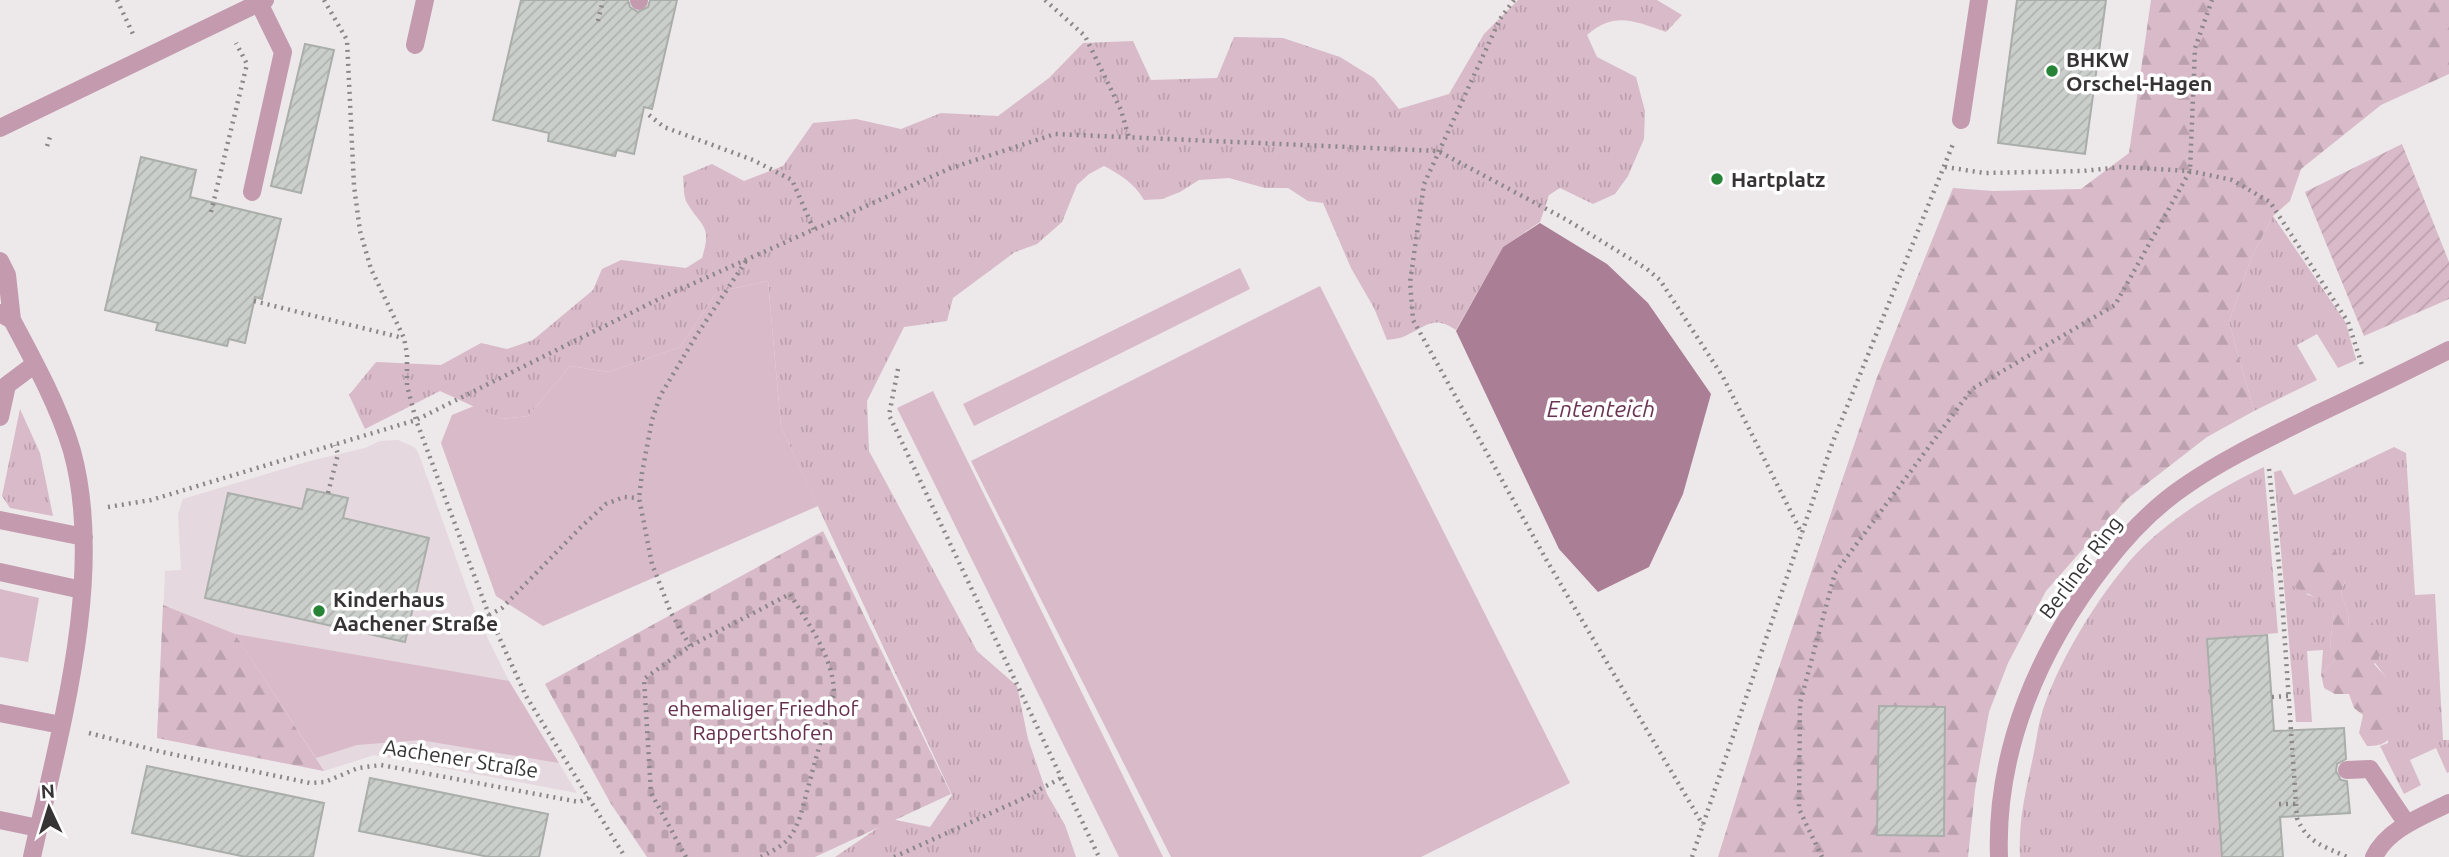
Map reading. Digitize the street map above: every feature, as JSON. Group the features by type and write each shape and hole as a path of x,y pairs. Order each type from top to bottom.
{"street":[{"path":"415,45 425,0"},
{"path":"1961,120 1979,0"},
{"path":"0,128 262,1 283,52 252,192"},
{"path":"0,261 7,275 6,317 35,364 71,449 83,511 82,590 68,694 32,857"},
{"name":"Berliner Ring","path":"1999,857 2001,804 2009,757 2021,713 2058,631 2127,536 2157,507 2185,486 2259,443 2449,350"},
{"path":"0,417 7,384 35,364"},
{"path":"0,520 84,537"},
{"path":"0,572 82,590"},
{"path":"0,713 61,725"},
{"path":"2347,770 2370,769 2407,824"},
{"path":"2374,857 2387,839 2407,824 2449,803"},
{"path":"0,820 38,828"}],"path":[{"path":"117,0 145,60"},
{"path":"324,0 347,40 354,186 360,231 371,269 404,338 407,386 416,420 489,615 526,696 625,857"},
{"path":"598,21 603,0"},
{"path":"1045,0 1085,36 1121,110 1129,138"},
{"path":"1514,0 1500,19 1424,184 1409,282 1413,320 1547,561 1703,825"},
{"path":"1822,857 1798,809 1800,703 1835,573 1972,389 2115,305 2190,171 2195,48 2211,0"},
{"path":"211,212 247,64 230,33"},
{"path":"649,116 664,127 753,160 792,180 814,230"},
{"path":"1692,857 1832,444 1945,167 1961,120"},
{"path":"83,511 152,500 416,420 663,297 951,168 1055,134 1438,151 1566,220 1647,269 1660,280 1723,377 1802,534"},
{"path":"1945,167 1985,173 2083,171 2121,167 2190,171 2232,180 2270,202 2348,323 2359,358 2373,388"},
{"path":"690,646 671,613 652,564 639,498 652,420 660,396 747,260"},
{"path":"254,301 404,338"},
{"path":"898,369 889,415 1099,857"},
{"path":"2259,443 2269,466 2281,585 2297,818 2301,829 2311,840 2347,857"},
{"path":"328,494 338,454 335,445"},
{"path":"489,615 502,608 606,504 624,497 639,498"},
{"path":"686,857 651,793 644,679 690,646 790,594 833,673 834,692 793,836 782,846 761,857"},
{"path":"2272,697 2288,696"},
{"name":"Aachener Straße","path":"61,725 131,744 310,783 326,782 358,768 381,765 579,802 589,798"},
{"path":"894,857 1061,778"},
{"path":"2279,804 2296,804"}],"shaded area":[{"name":"Kinderhaus Aachener Straße","path":"398,440 414,447 418,452 477,617 509,681 577,793 374,755 324,771 157,738 165,571 181,570 178,514 183,499 310,461 365,448 380,441"}],"green space":[{"path":"1518,0 1657,0 1682,15 1666,32 1625,20 1607,23 1587,35 1597,57 1636,77 1645,111 1644,139 1628,176 1615,194 1593,204 1560,188 1549,195 1540,222 1503,247 1456,330 1437,322 1387,340 1374,308 1351,268 1323,203 1308,201 1288,188 1265,188 1229,178 1199,180 1162,199 1144,200 1127,180 1104,166 1077,185 1062,222 1037,244 1015,252 953,298 947,321 904,327 867,401 869,451 977,651 1017,686 1028,739 1047,794 1065,825 1076,857 835,857 891,819 930,827 952,795 781,427 768,281 717,292 680,347 609,372 570,366 528,416 501,419 440,391 365,429 349,395 376,362 441,365 481,343 507,349 533,340 593,290 602,269 621,260 686,268 702,258 706,233 686,200 683,176 712,164 744,181 783,166 813,123 856,119 901,129 941,113 998,116 1049,78 1083,43 1133,41 1151,80 1217,78 1234,37 1283,38 1340,57 1374,78 1399,109 1449,94 1484,34"},
{"path":"2151,0 2449,0 2449,74 2381,105 2301,169 2290,201 2273,216 2251,258 2229,322 2254,411 2207,437 2127,499 2046,591 2008,663 1989,712 1975,790 1968,857 1718,857 1757,732 1876,380 1953,188 1993,191 2081,189 2129,153"},
{"path":"2402,144 2449,262 2449,299 2364,336 2305,192"},
{"path":"2273,216 2346,323 2356,360 2338,368 2317,334 2297,345 2317,380 2254,411 2229,322 2251,258"},
{"path":"1240,268 1250,289 974,426 963,404"},
{"path":"768,281 781,427 818,506 543,626 496,596 441,443 452,415 474,406 501,419 528,416 570,366 609,372 680,347 717,292"},
{"path":"1320,286 1570,783 1421,857 1171,857 971,461"},
{"path":"933,391 1163,857 1119,857 897,408"},
{"path":"20,409 40,453 53,516 10,508 2,496"},
{"path":"2394,447 2406,453 2415,595 2435,594 2443,740 2449,740 2449,772 2447,773 2436,748 2410,760 2421,785 2404,794 2380,746 2388,743 2389,711 2385,676 2349,629 2348,613 2341,593 2345,581 2306,594 2324,600 2334,612 2330,646 2336,659 2321,674 2323,650 2307,651 2312,722 2296,722 2274,472 2281,470 2294,495"},
{"path":"2264,467 2278,633 2207,639 2222,857 2020,857 2023,806 2040,720 2056,677 2079,632 2107,589 2149,541 2213,494"},
{"name":"ehemaliger Friedhof Rappertshofen","path":"823,531 951,794 815,857 647,857 611,804 545,684"},
{"path":"2322,550 2335,552 2344,567 2345,581 2341,593 2348,613 2349,628 2371,619 2383,651 2374,664 2385,676 2394,693 2390,711 2399,727 2382,744 2367,746 2359,733 2363,715 2354,708 2349,694 2335,694 2324,688 2321,674 2336,659 2330,646 2334,612 2319,600 2291,585 2300,562"},
{"path":"0,589 39,598 28,662 0,657"},
{"path":"163,605 235,634 324,771 157,738"},
{"path":"235,634 509,681 559,763 420,740 357,745 316,758"}],"water":[{"name":"Ententeich","path":"1540,223 1607,264 1648,303 1711,394 1683,494 1649,567 1598,592 1559,549 1456,331 1503,247"}],"building":[{"path":"521,0 628,0 630,7 638,12 648,7 650,0 677,0 652,109 644,107 634,154 617,150 615,156 548,141 549,133 493,120"},
{"name":"BHKW Orschel-Hagen","path":"2017,0 2106,0 2085,154 1998,143"},
{"path":"305,44 334,50 301,193 271,186"},
{"path":"141,157 196,170 190,197 281,219 262,299 255,297 245,343 229,339 227,346 156,330 158,323 105,310"},
{"path":"307,489 348,498 343,518 429,538 405,642 205,598 228,493 302,509"},
{"path":"2267,635 2274,731 2344,728 2346,759 2337,764 2336,771 2341,780 2347,781 2350,813 2280,817 2283,857 2222,857 2207,639"},
{"path":"1879,706 1945,707 1944,836 1877,835"},
{"path":"147,766 324,803 313,857 246,857 132,833"},
{"path":"370,778 548,814 539,857 489,857 359,831"}],"place":[{"name":"BHKW Orschel-Hagen","path":"2052,71"},
{"name":"Hartplatz","path":"1717,179"},
{"name":"Kinderhaus Aachener Straße","path":"319,611"}]}
